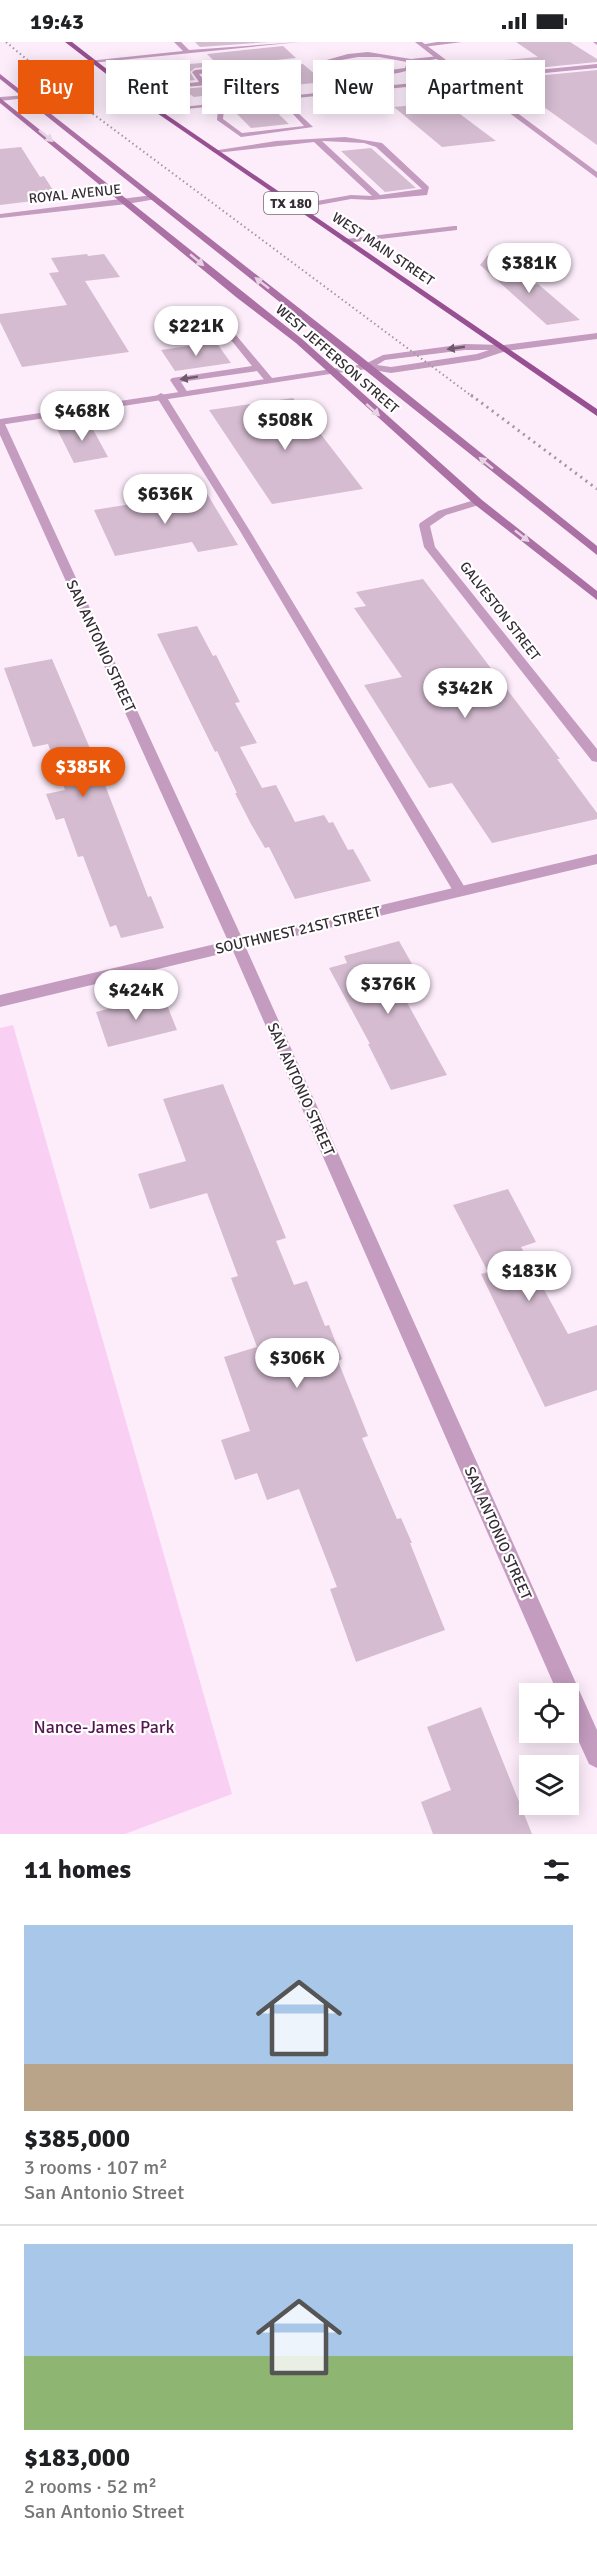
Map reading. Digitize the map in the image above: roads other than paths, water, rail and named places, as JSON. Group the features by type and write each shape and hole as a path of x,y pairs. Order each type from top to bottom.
{"main road":[{"name":"WEST MAIN STREET","path":"68,42 90,60"},
{"name":"WEST MAIN STREET","path":"94,63 106,73"},
{"name":"WEST JEFFERSON STREET","path":"0,76 18,90"},
{"name":"WEST JEFFERSON STREET","path":"0,99 128,202 367,366 597,552"},
{"name":"WEST JEFFERSON STREET","path":"49,114 153,197 330,371 478,502 597,597"},
{"name":"WEST MAIN STREET","path":"162,114 597,413"}],"street":[{"path":"177,42 188,52"},
{"path":"94,61 297,42"},
{"path":"421,44 459,42"},
{"path":"421,44 442,60"},
{"path":"372,53 411,61 408,69 392,74 369,76 349,75 330,70 326,61 347,55 372,53"},
{"path":"420,60 439,58"},
{"path":"545,71 597,66"},
{"path":"202,71 195,72 202,81"},
{"path":"301,96 406,85"},
{"path":"0,99 18,97"},
{"path":"221,114 220,120 241,135 310,128 296,114"},
{"path":"515,114 597,176"},
{"path":"216,151 316,141 357,139 369,141 378,145 426,189 424,193 351,197 297,207"},
{"path":"316,141 378,197"},
{"name":"ROYAL AVENUE","path":"0,216 128,202 153,197"},
{"path":"346,241 454,228"},
{"path":"227,330 269,380"},
{"path":"0,423 330,371 367,366 391,370 479,357 504,348 597,336"},
{"path":"183,393 175,380 259,368"},
{"path":"161,396 245,531 460,891"},
{"name":"SAN ANTONIO STREET","path":"0,423 237,944 597,1756"},
{"name":"GALVESTON STREET","path":"478,502 442,513 424,525 430,547 597,758"},
{"name":"SOUTHWEST 21ST STREET","path":"0,1001 597,859"}],"railway":[{"path":"6,42 85,108 473,397"},
{"path":"471,395 597,489"}],"park label":[{"name":"Nance-James Park","path":"104,1727"}]}
